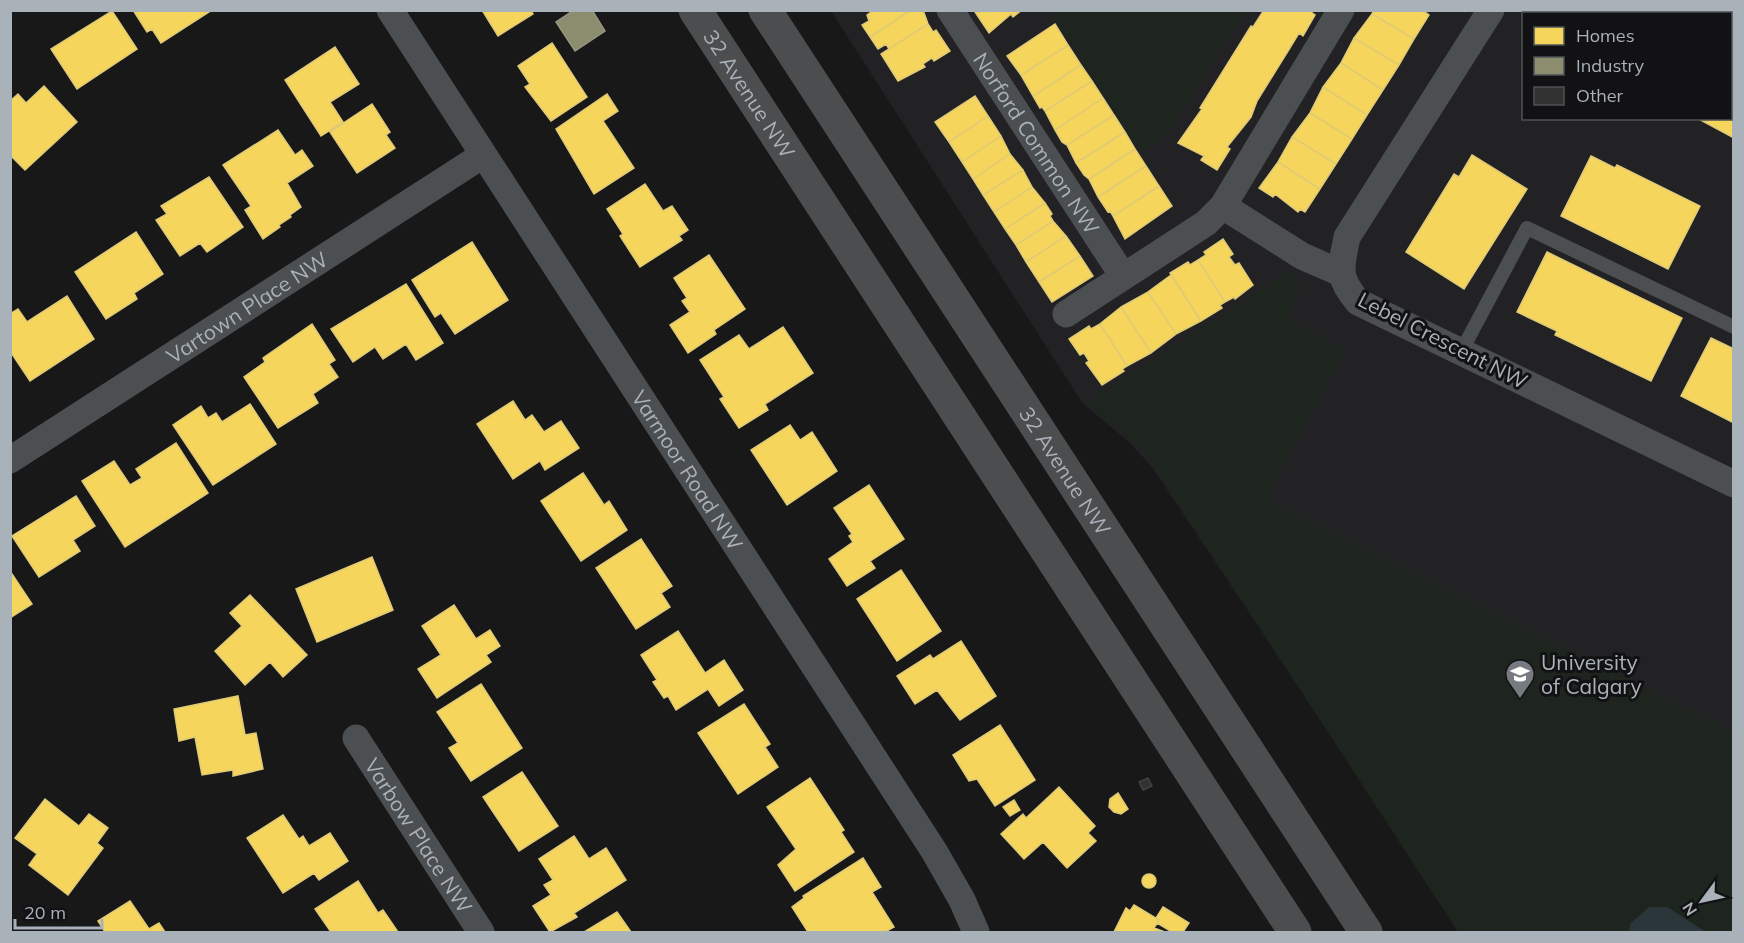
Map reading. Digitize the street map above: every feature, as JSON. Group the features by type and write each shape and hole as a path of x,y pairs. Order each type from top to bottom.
{"main road":[{"name":"32 Avenue NW","path":"695,10 1295,933"},
{"name":"32 Avenue NW","path":"765,10 1366,933"}],"street":[{"name":"Varmoor Road NW","path":"390,10 934,851 962,900 976,933"},
{"name":"Norford Common NW","path":"950,10 1123,276"},
{"path":"1066,314 1206,223 1223,206 1341,10"},
{"name":"Lebel Crescent NW","path":"1491,10 1347,237 1341,273 1343,285 1358,302 1734,484"},
{"name":"Vartown Place NW","path":"10,460 483,154"},
{"path":"1223,206 1302,256 1341,273"},
{"name":"Varbow Place NW","path":"356,738 481,933"}],"lane":[{"path":"1461,352 1527,228 1734,327"}],"shaded area":[{"name":"University of Calgary","path":"831,11 1733,11 1733,932 1462,932 1152,467 1128,441 1083,404"},
{"path":"1049,11 1245,11 1165,137 1142,154"},
{"path":"1295,268 1299,291 1288,319 1345,350 1266,499 1733,732 1733,932 1458,932 1143,448 1085,403"},
{"path":"1649,907 1667,907 1706,932 1629,932 1630,924"}],"building: Homes":[{"path":"133,10 212,10 161,43 152,29 147,32"},
{"path":"482,10 531,10 533,14 498,36"},
{"path":"874,10 911,10 870,37 862,25 869,21 867,15"},
{"path":"911,10 923,10 928,24 889,49 886,44 878,49 870,37"},
{"path":"1022,10 1013,17 1011,14 989,33 975,12"},
{"path":"1264,10 1308,10 1315,15 1303,36 1299,33 1257,101 1251,117 1227,147 1230,149 1217,170 1201,160 1204,156 1178,143 1202,109 1200,108 1251,26 1253,27"},
{"path":"1374,10 1422,10 1429,15 1414,39 1372,14"},
{"path":"1571,10 1675,10 1678,12 1570,12"},
{"path":"112,11 137,49 77,89 51,49"},
{"path":"1372,14 1414,39 1399,65 1354,38"},
{"path":"928,24 933,32 936,30 950,51 934,61 932,58 923,64 925,67 898,81 881,54"},
{"path":"1055,24 1068,45 1021,75 1007,56"},
{"path":"1354,38 1399,65 1383,90 1341,63"},
{"path":"1732,39 1734,40 1734,138 1701,120 1732,120"},
{"path":"552,43 587,97 551,121 525,87 530,84 518,66"},
{"path":"1068,45 1081,65 1033,96 1021,75"},
{"path":"335,47 359,84 330,102 343,122 321,136 285,80"},
{"path":"1341,63 1383,90 1367,115 1323,87"},
{"path":"1081,65 1092,81 1045,111 1042,107 1040,108 1033,96"},
{"path":"1092,81 1103,98 1055,130 1045,111"},
{"path":"44,86 77,122 25,170 10,155 10,101 18,94 26,103"},
{"path":"1323,87 1367,115 1352,139 1310,113"},
{"path":"607,94 618,111 603,121 634,168 594,194 556,129"},
{"path":"975,96 988,116 949,142 935,122"},
{"path":"1103,98 1114,115 1067,145 1062,142 1055,130"},
{"path":"372,104 390,132 386,135 395,148 357,173 330,132"},
{"path":"1310,113 1352,139 1336,164 1292,137"},
{"path":"1114,115 1125,132 1076,163 1067,145"},
{"path":"988,116 1001,136 962,162 949,142"},
{"path":"278,130 295,155 302,150 313,166 287,183 301,207 263,239 245,210 251,206 223,165"},
{"path":"1125,132 1135,149 1089,179 1084,175 1076,163"},
{"path":"1001,136 1010,154 973,179 962,162"},
{"path":"1292,137 1336,164 1320,189 1278,162"},
{"path":"1135,149 1146,166 1098,197 1089,179"},
{"path":"1010,154 1023,170 983,195 973,179"},
{"path":"1472,155 1527,189 1464,289 1406,252 1454,174 1459,177"},
{"path":"1591,156 1615,168 1617,165 1700,206 1668,269 1561,216"},
{"path":"1278,162 1320,189 1305,212 1300,209 1298,212 1275,194 1273,197 1259,188"},
{"path":"1146,166 1159,186 1113,216 1098,197"},
{"path":"1023,170 1032,187 994,212 983,195"},
{"path":"209,177 243,227 207,252 200,243 180,256 156,220 167,214 161,206"},
{"path":"645,184 663,211 672,206 688,230 679,236 682,240 640,267 620,236 623,234 607,209"},
{"path":"1159,186 1172,206 1125,239 1113,216"},
{"path":"1032,187 1045,203 1005,229 994,212"},
{"path":"1045,203 1052,214 1050,216 1053,221 1016,245 1005,229"},
{"path":"1053,221 1066,236 1026,262 1016,245"},
{"path":"136,232 163,274 134,293 137,299 106,319 75,272"},
{"path":"1066,236 1080,256 1039,282 1026,262"},
{"path":"1223,239 1233,254 1229,257 1235,265 1239,263 1253,285 1235,299 1234,297 1225,302 1198,260 1206,255 1204,252"},
{"path":"472,242 508,300 455,334 441,313 435,317 412,280"},
{"path":"1547,252 1682,318 1651,381 1555,335 1557,331 1517,312"},
{"path":"709,255 745,309 714,330 716,334 688,353 670,325 690,312 682,301 687,298 674,278"},
{"path":"1080,256 1093,276 1052,302 1039,282"},
{"path":"1198,260 1225,302 1220,305 1222,308 1201,321 1170,273 1188,262 1190,265"},
{"path":"1171,275 1201,321 1176,334 1148,292"},
{"path":"406,284 443,343 416,360 406,344 383,359 375,347 353,362 331,329"},
{"path":"1148,292 1176,334 1151,353 1121,307"},
{"path":"67,296 94,339 30,381 10,351 10,314 18,309 27,322"},
{"path":"1121,307 1151,353 1127,366 1100,324"},
{"path":"312,324 335,360 329,364 338,377 313,394 318,403 278,428 244,377 265,362 263,358"},
{"path":"1100,324 1127,366 1122,369 1124,371 1102,385 1086,363 1089,361 1084,353 1080,355 1069,339 1089,326 1091,329"},
{"path":"783,327 813,373 765,404 768,410 739,428 720,399 724,397 700,360 739,335 749,349"},
{"path":"1711,338 1734,349 1734,423 1681,396"},
{"path":"513,401 525,420 532,415 544,432 561,421 579,448 545,470 540,461 513,479 477,424"},
{"path":"250,404 276,444 213,485 173,425 201,406 208,418 216,413 222,422"},
{"path":"790,425 800,440 812,432 837,471 787,505 751,450"},
{"path":"176,443 208,493 125,547 82,481 114,461 130,485 142,478 136,469"},
{"path":"583,473 604,505 609,501 627,530 581,561 541,501"},
{"path":"869,485 904,539 870,561 875,568 847,586 829,559 853,542 849,536 852,534 834,508"},
{"path":"76,496 95,526 73,540 80,551 39,577 12,536"},
{"path":"641,539 672,586 661,593 670,607 636,629 596,568"},
{"path":"372,557 393,610 317,642 296,589"},
{"path":"901,570 941,631 897,661 857,599"},
{"path":"10,571 32,604 10,618"},
{"path":"250,595 307,655 283,677 270,662 245,685 215,651 242,626 230,613"},
{"path":"454,605 476,639 490,630 500,646 486,655 491,662 437,698 418,669 441,655 422,626"},
{"path":"678,631 705,673 724,660 743,690 719,706 708,689 676,710 668,696 664,698 653,682 657,680 641,655"},
{"path":"961,641 996,696 960,720 937,690 915,704 897,676 930,655 933,659"},
{"path":"481,684 522,748 471,781 449,748 458,743 437,712"},
{"path":"238,696 245,735 256,733 263,769 233,776 233,770 202,775 195,737 179,741 174,709"},
{"path":"744,704 770,744 765,747 778,767 738,794 698,733"},
{"path":"1000,725 1035,780 995,806 977,779 969,781 953,755"},
{"path":"522,772 558,826 519,851 483,797"},
{"path":"810,778 844,830 841,832 854,852 795,891 778,865 796,849 767,807"},
{"path":"1059,787 1095,826 1088,833 1096,841 1067,868 1043,842 1024,859 1001,834 1023,814 1026,818"},
{"path":"1118,793 1128,809 1121,814 1109,807 1110,799"},
{"path":"45,799 79,826 89,814 108,828 97,843 103,848 68,895 29,865 37,854 15,838"},
{"path":"1014,800 1020,810 1010,816 1003,807"},
{"path":"283,815 299,839 303,836 309,846 330,833 348,861 319,880 314,873 283,893 247,838"},
{"path":"574,836 589,859 606,848 626,880 574,913 577,917 550,932 533,906 551,895 544,885 553,880 539,859"},
{"path":"863,858 881,887 872,892 894,927 885,932 808,932 792,907 804,898 803,896"},
{"path":"1149,874 1154,876 1156,881 1154,886 1149,888 1144,886 1142,881 1144,876"},
{"path":"358,881 378,913 383,910 398,932 331,932 315,909"},
{"path":"130,901 149,929 159,923 165,932 105,932 98,921"},
{"path":"1134,905 1159,920 1154,928 1165,932 1114,932 1126,908 1130,911"},
{"path":"1163,907 1189,923 1183,932 1172,932 1157,923 1159,920 1156,918"},
{"path":"617,912 631,932 584,932"}],"building: Industry":[{"path":"574,10 592,10 605,31 575,51 556,22"}],"building: Other":[{"path":"1148,778 1152,786 1143,790 1139,782"}],"place":[{"name":"University of Calgary","path":"1520,700"}]}
